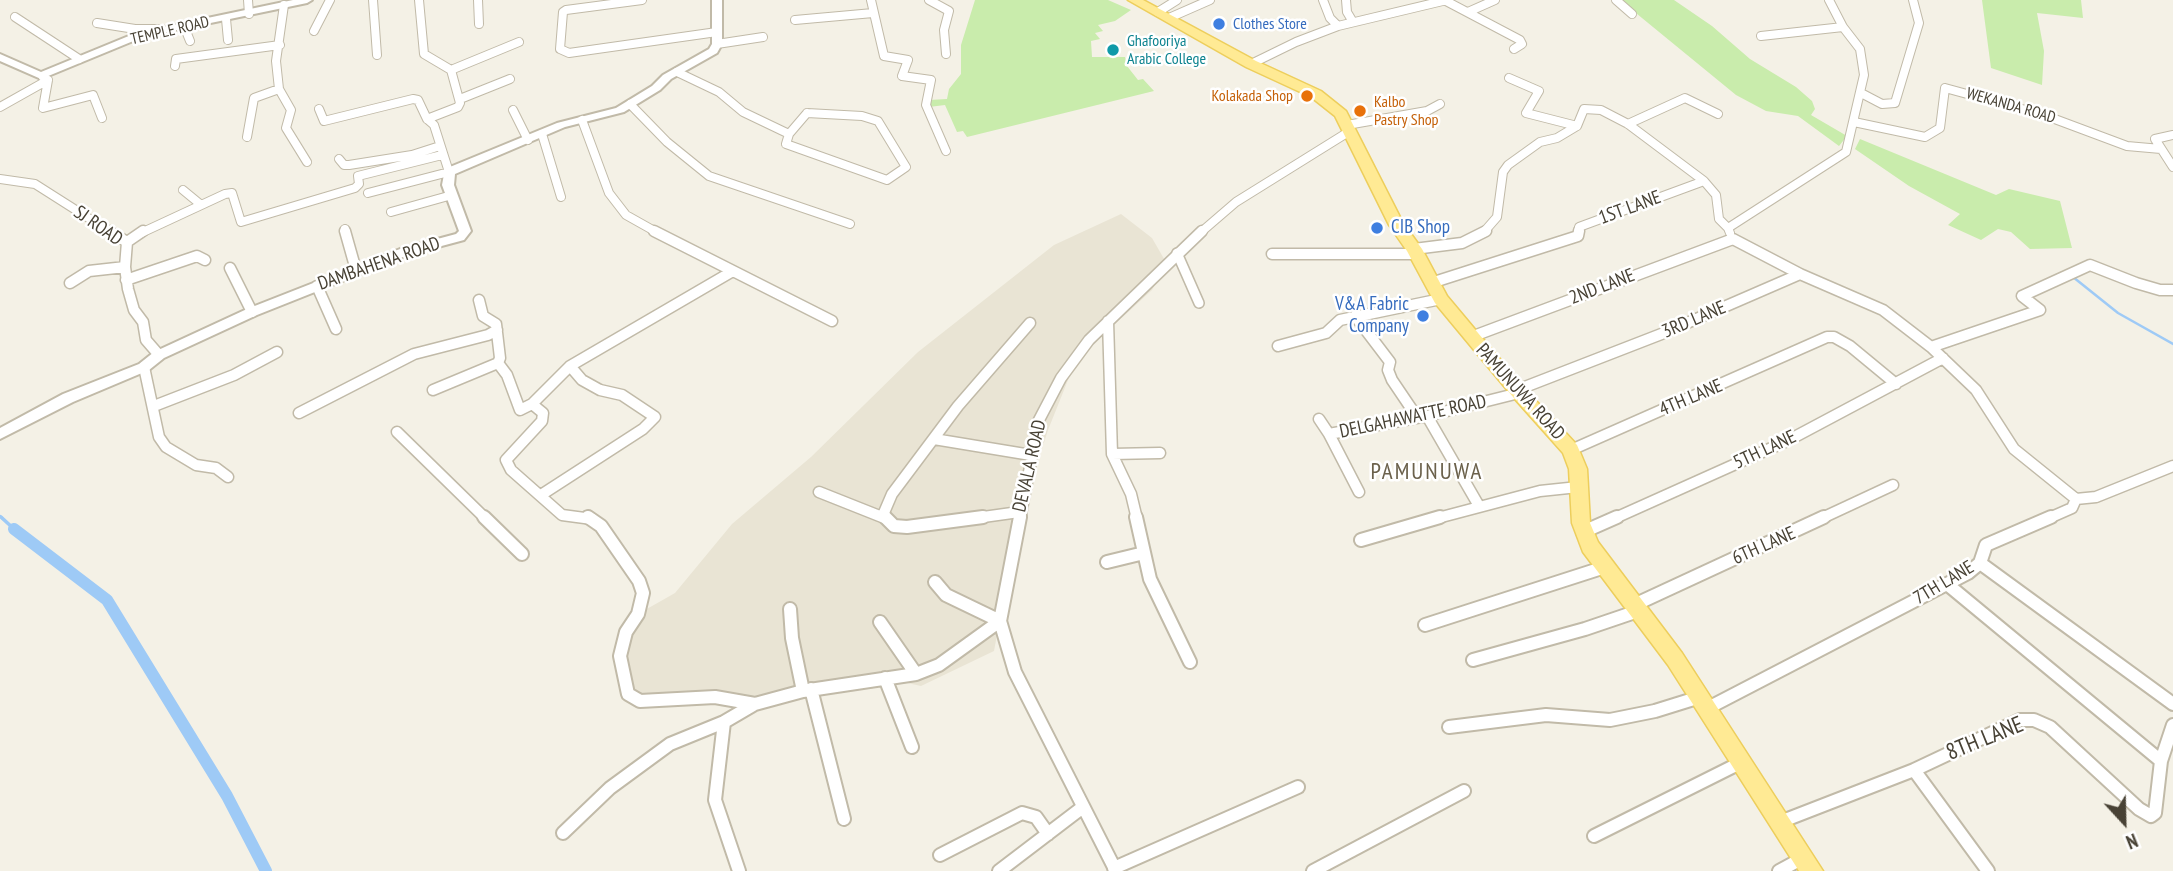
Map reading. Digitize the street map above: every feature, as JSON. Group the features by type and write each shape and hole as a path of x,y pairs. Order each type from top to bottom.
{"main road":[{"name":"PAMUNUWA ROAD","path":"1134,0 1251,64 1302,87 1333,105 1342,114 1396,225 1415,252 1441,299 1570,450 1578,469 1583,532 1605,567 1704,703 1807,864"}],"street":[{"path":"248,0 249,14"},
{"path":"314,31 330,0"},
{"path":"373,0 377,55"},
{"path":"419,0 425,54 451,70 460,99 458,107 427,119"},
{"path":"478,0 479,24"},
{"path":"642,0 566,10 563,12 560,49 569,53 717,38 763,37"},
{"path":"368,193 449,172 542,134 611,113 630,104 713,51 717,38 717,0"},
{"path":"871,0 884,56 908,60 902,76 931,80 926,106 946,151"},
{"path":"929,0 949,10 944,30 946,54"},
{"path":"1164,15 1177,0"},
{"path":"1164,15 1210,0"},
{"path":"1323,0 1330,18 1338,26"},
{"path":"1346,0 1347,12 1353,22"},
{"path":"1251,64 1296,42 1338,26 1447,0 1520,40 1522,44 1514,48"},
{"path":"1468,12 1496,0"},
{"path":"1616,0 1632,14"},
{"path":"1728,228 1846,152 1864,75 1862,54 1843,27 1829,0"},
{"path":"1861,93 1882,104 1895,103 1919,23 1913,0"},
{"name":"TEMPLE ROAD","path":"45,78 79,59 162,29 226,19 300,1"},
{"path":"284,5 276,61 279,89 291,110 286,128 307,162"},
{"path":"795,20 873,13"},
{"path":"15,17 79,59"},
{"path":"226,19 228,40"},
{"path":"97,23 135,29 162,29"},
{"path":"184,26 190,41"},
{"path":"1760,36 1843,27"},
{"path":"451,70 519,42"},
{"path":"175,66 176,59 280,45"},
{"path":"0,57 45,78"},
{"path":"677,72 719,92 743,113 789,134"},
{"path":"2,103 45,78"},
{"path":"45,78 43,108 93,95 102,118"},
{"path":"1509,78 1539,91 1526,113 1577,126"},
{"path":"460,99 510,79"},
{"name":"WEKANDA ROAD","path":"1854,122 1925,137 1940,128 1945,88 2044,115 2127,146 2161,149"},
{"path":"247,137 254,99 279,89"},
{"path":"1628,124 1685,98 1718,114"},
{"path":"319,108 324,121 418,100 427,119 439,133 441,151 449,172"},
{"path":"630,104 667,142 709,176 850,224"},
{"path":"1348,128 1427,111 1440,104"},
{"path":"1272,254 1415,252 1462,243 1488,230 1497,217 1503,172 1508,165 1540,142 1557,138 1577,126 1584,109 1592,108 1628,124 1704,181 1716,195 1719,219 1728,228 1733,239 1800,274 1883,310 1931,347 1976,390 2014,449 2076,499"},
{"path":"513,110 528,140"},
{"path":"810,112 878,121 906,167 887,180 786,144 789,134 806,113 810,112"},
{"path":"582,120 610,193 626,215 698,255 832,321"},
{"name":"DEVALA ROAD","path":"1115,870 1014,672 1000,621 1019,512 1039,420 1049,398 1081,349 1201,230 1236,202 1348,128"},
{"path":"542,134 561,197"},
{"path":"2173,135 2155,138 2173,167"},
{"path":"339,159 344,165 349,165 441,151"},
{"path":"127,242 149,227 233,193 241,222 355,188 359,184 358,176 441,151"},
{"name":"DAMBAHENA ROAD","path":"0,434 68,398 144,367 159,355 252,312 404,252 460,237 465,231 452,195 447,176 449,172"},
{"name":"SJ ROAD","path":"0,179 35,184 127,242 126,280 134,310 143,322 146,340 159,355"},
{"name":"1ST LANE","path":"1431,283 1578,236 1579,227 1704,181"},
{"path":"183,190 201,204"},
{"path":"391,212 452,195"},
{"path":"345,229 356,270"},
{"name":"2ND LANE","path":"1471,337 1733,239"},
{"path":"1177,253 1199,303"},
{"path":"126,280 197,256 205,260"},
{"path":"1931,347 2040,310 2022,296 2090,265 2136,283 2160,290 2173,290"},
{"path":"70,283 89,271 125,267"},
{"path":"230,268 252,312"},
{"path":"498,363 507,375 520,410 532,404 570,366 733,271"},
{"name":"3RD LANE","path":"1518,391 1664,333 1800,274"},
{"path":"317,286 336,329"},
{"path":"1278,346 1326,333 1340,320 1441,299"},
{"path":"433,390 498,363 500,358 496,324 483,316 479,300"},
{"path":"1355,316 1390,362 1388,370 1392,380 1422,416 1479,506"},
{"path":"1108,321 1112,454 1131,494 1150,579 1189,662"},
{"path":"883,515 892,494 934,439 1030,323"},
{"path":"299,413 414,354 488,335 497,330"},
{"name":"4TH LANE","path":"1570,450 1810,344 1834,337 1850,346 1896,384"},
{"path":"154,406 234,375 277,352"},
{"name":"5TH LANE","path":"1583,532 1787,441 1943,358"},
{"path":"541,495 643,429 655,417 622,395 600,390 582,380 570,366"},
{"path":"144,367 159,437 166,447 196,464 216,468 228,477"},
{"name":"DELGAHAWATTE ROAD","path":"1359,492 1329,435 1422,416 1518,391"},
{"path":"532,404 543,413 542,421 506,460 511,470 565,517 590,517 601,526 639,581 643,593 638,614 626,632 620,656 628,694 640,701 715,697 755,704"},
{"path":"1319,419 1329,435"},
{"path":"397,432 522,554"},
{"path":"934,439 1031,455"},
{"path":"1112,454 1160,453"},
{"name":"7TH LANE","path":"1449,727 1546,715 1610,720 1704,703 1947,584 1980,563 1986,545 2072,508 2076,499 2096,497 2173,466"},
{"name":"6TH LANE","path":"1473,660 1584,629 1636,608 1893,485"},
{"path":"1361,540 1540,491 1578,487"},
{"path":"819,492 883,515 894,526 907,527 1019,512"},
{"path":"1107,562 1144,553"},
{"path":"1980,563 2173,704"},
{"path":"1425,625 1605,567"},
{"path":"563,833 610,788 670,744 724,722 755,704 807,690 916,674 939,665 1000,621 946,595 935,582"},
{"path":"1947,584 2161,761"},
{"path":"790,609 792,638 844,819"},
{"path":"880,622 916,674"},
{"path":"885,678 912,747"},
{"name":"8TH LANE","path":"1780,822 1914,770 2020,720 2034,720 2050,727 2139,810 2151,816 2155,813 2161,761 2173,725"},
{"path":"724,722 715,800 739,871"},
{"path":"1594,836 1740,763"},
{"path":"1914,770 1988,871"},
{"path":"1115,870 1298,787"},
{"path":"1313,871 1464,791"},
{"path":"999,871 1083,807"},
{"path":"940,855 1022,813 1036,817 1048,834"},
{"path":"1779,871 1807,864"}],"shaded area":[{"path":"1121,214 1152,238 1167,264 1152,290 1076,360 1048,430 1017,527 994,651 921,686 885,678 755,704 632,698 620,656 638,614 675,593 732,524 811,457 918,352 1054,245"}],"green space":[{"path":"975,0 1108,0 1131,10 1115,21 1098,25 1103,31 1095,33 1100,39 1091,41 1092,57 1125,57 1127,66 1138,80 1143,79 1154,91 967,137 963,131 957,132 945,105 929,107 929,100 947,99 949,89 961,74 961,45"},
{"path":"1620,0 1674,0 1712,26 1750,59 1796,87 1812,101 1815,109 1811,115 1847,136 1839,146 1798,116 1766,111 1736,95"},
{"path":"1982,0 2081,0 2083,18 2037,13 2044,51 2042,85 1991,68"},
{"path":"1860,139 1996,195 2009,189 2060,201 2072,248 2030,249 2011,232 1998,229 1981,240 1948,225 1960,214 1909,186 1855,149"}],"waterway":[{"path":"2073,277 2118,313 2173,344"},
{"path":"1,517 14,529"},
{"path":"14,529 107,600 227,796 266,871"}],"place":[{"name":"Clothes Store","path":"1219,24"},
{"name":"Ghafooriya Arabic College","path":"1113,50"},
{"name":"Kolakada Shop","path":"1307,96"},
{"name":"Kalbo Pastry Shop","path":"1360,111"},
{"name":"CIB Shop","path":"1377,228"},
{"name":"V&A Fabric Company","path":"1423,316"}],"district":[{"name":"PAMUNUWA","path":"1427,472"}]}
